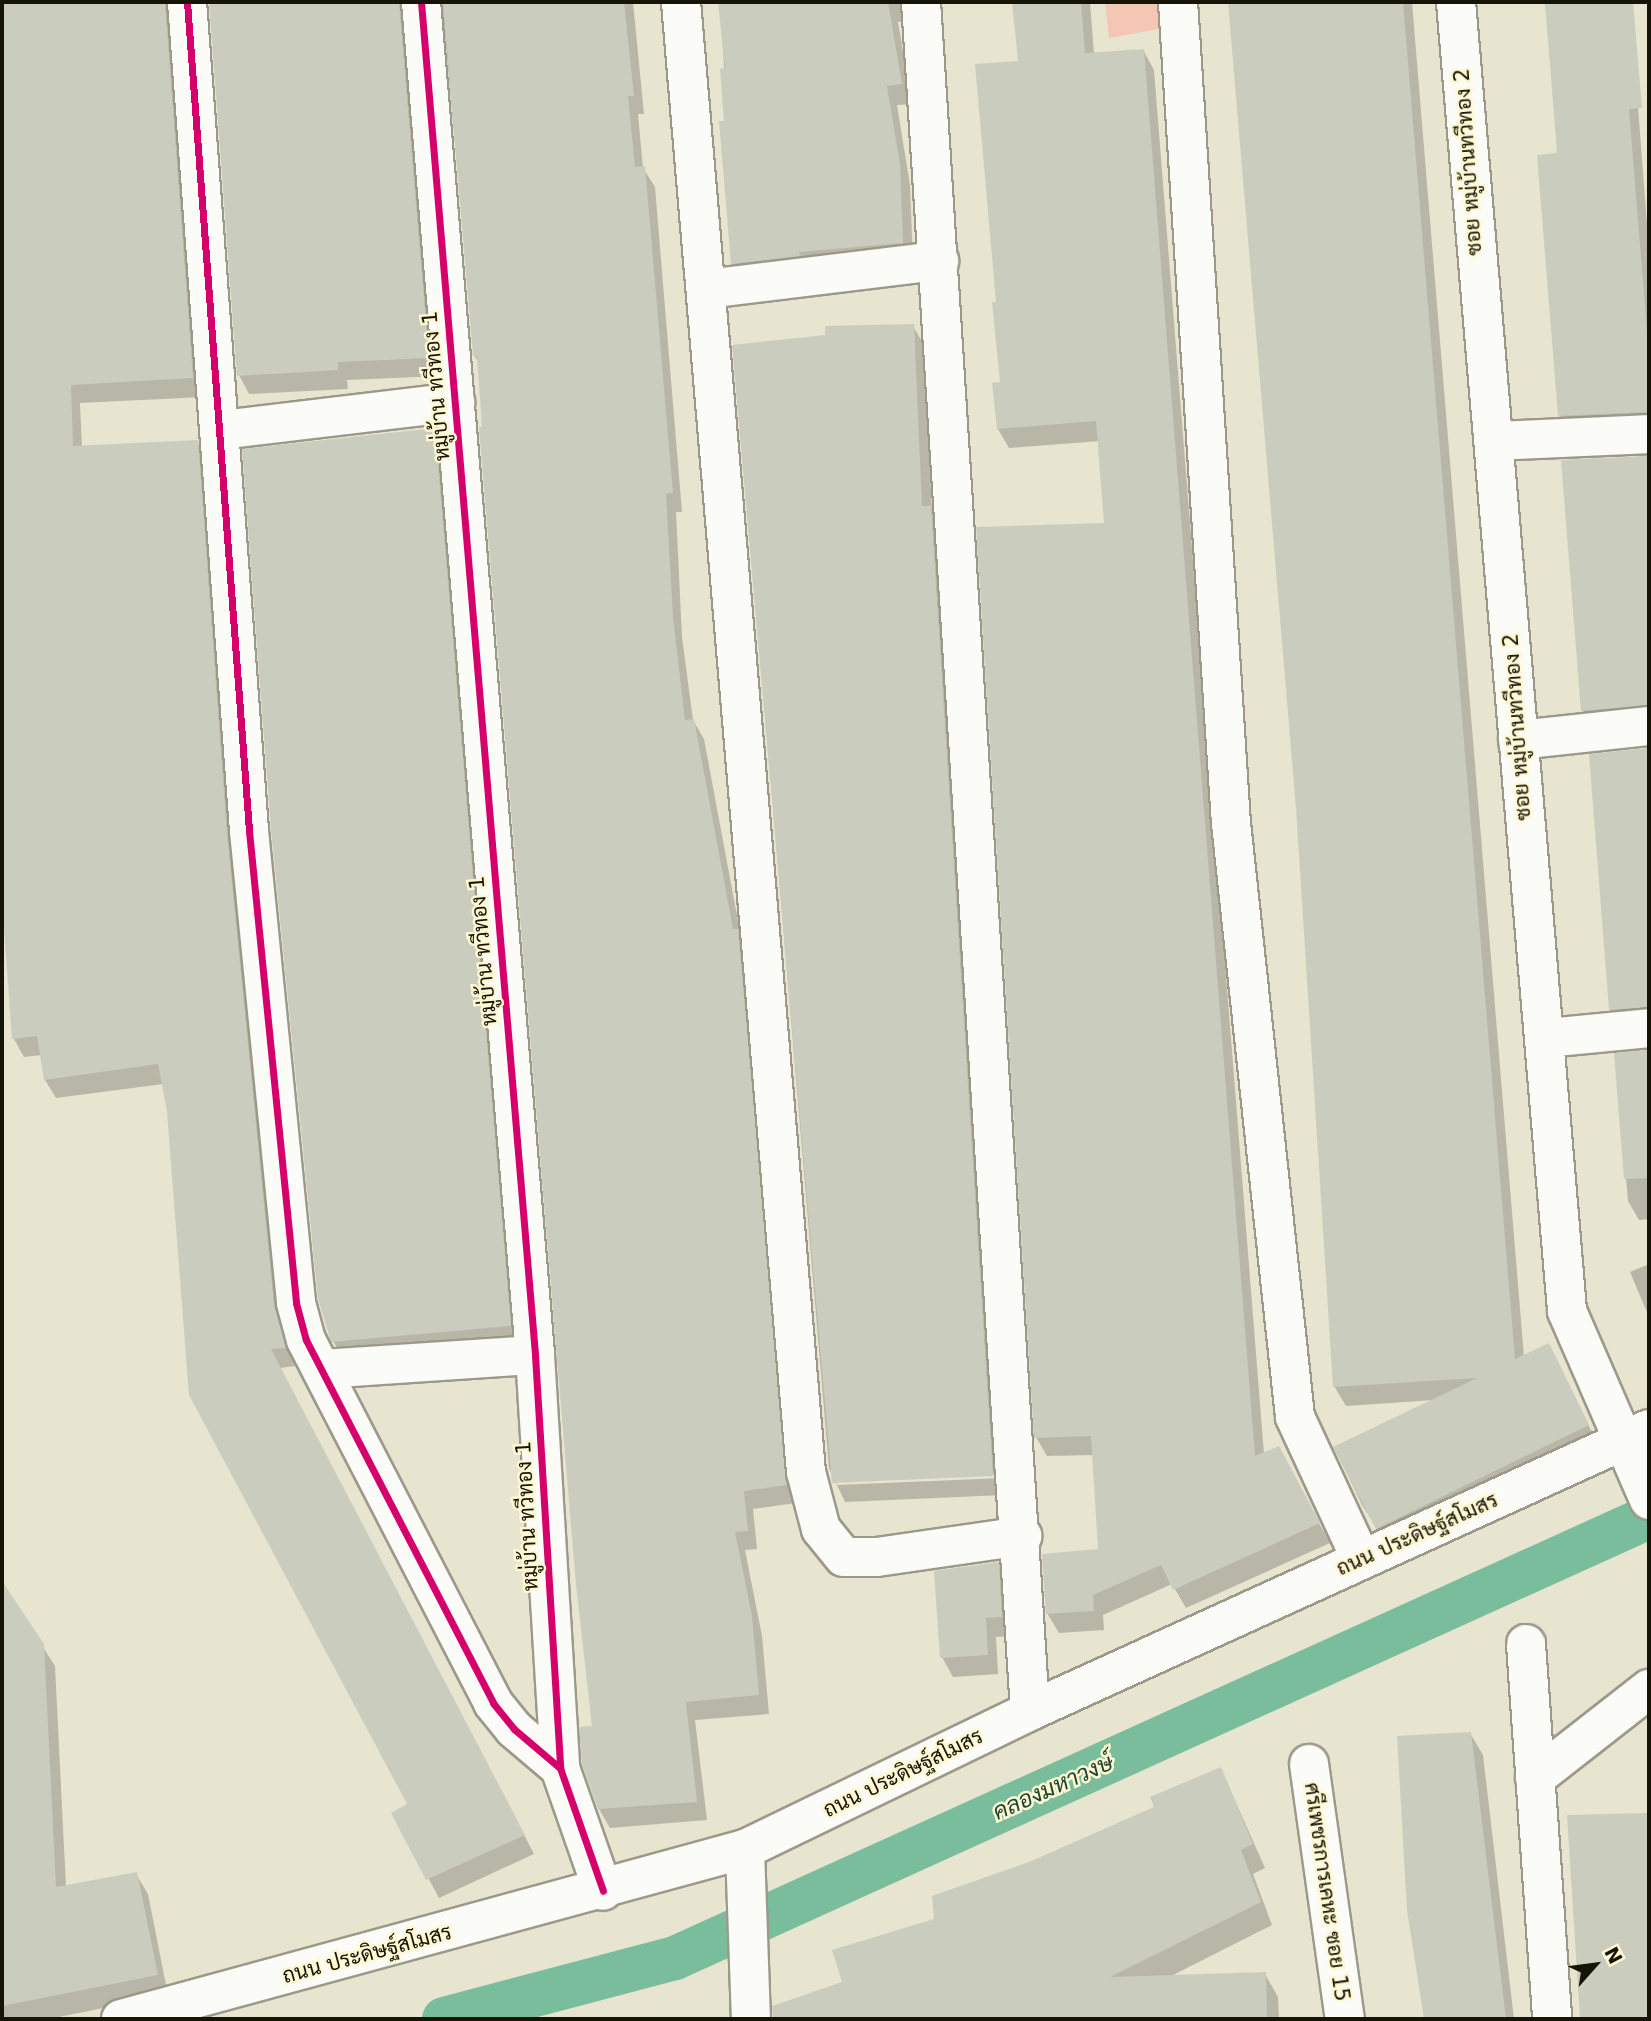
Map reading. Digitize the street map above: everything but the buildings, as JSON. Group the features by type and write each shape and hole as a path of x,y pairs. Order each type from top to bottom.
{"street":[{"path":"187,2 249,831 296,1303 306,1340 493,1703 514,1730 559,1768"},
{"name":"หมู่บ้าน ทวีทอง 1","path":"421,2 534,1354 559,1768 603,1891"},
{"path":"681,2 806,1472 821,1529 844,1557 877,1557 1022,1536"},
{"path":"922,2 1022,1536 1030,1711"},
{"path":"1178,2 1231,823 1295,1417 1361,1559"},
{"name":"ซอย หมู่บ้านทวีทอง 2","path":"1456,2 1477,282 1495,441 1567,1311 1638,1460"},
{"path":"706,289 939,261"},
{"path":"221,430 455,402"},
{"path":"1495,441 1649,434"},
{"path":"1518,740 1649,726"},
{"path":"1546,1038 1649,1028"},
{"path":"322,1369 534,1354"},
{"name":"ถนน ประดิษฐ์สโมสร","path":"121,2019 603,1891 745,1849 1030,1711 1361,1559 1638,1460"},
{"path":"1526,1644 1552,2019"},
{"path":"1535,1778 1649,1689"},
{"name":"ศรีเพชรการเคหะ ซอย 15","path":"1309,1764 1345,2019"},
{"path":"745,1849 745,1925 751,2019"}],"shaded area":[{"path":"1105,2 1158,2 1159,29 1109,38"}],"waterway":[{"name":"คลองมหาวงษ์","path":"444,2019 675,1958 1649,1517"}],"cycle path":[{"path":"187,2 249,831 296,1303 306,1340 493,1703 514,1729 560,1768"},
{"path":"421,2 535,1355 560,1768 603,1891"}]}
